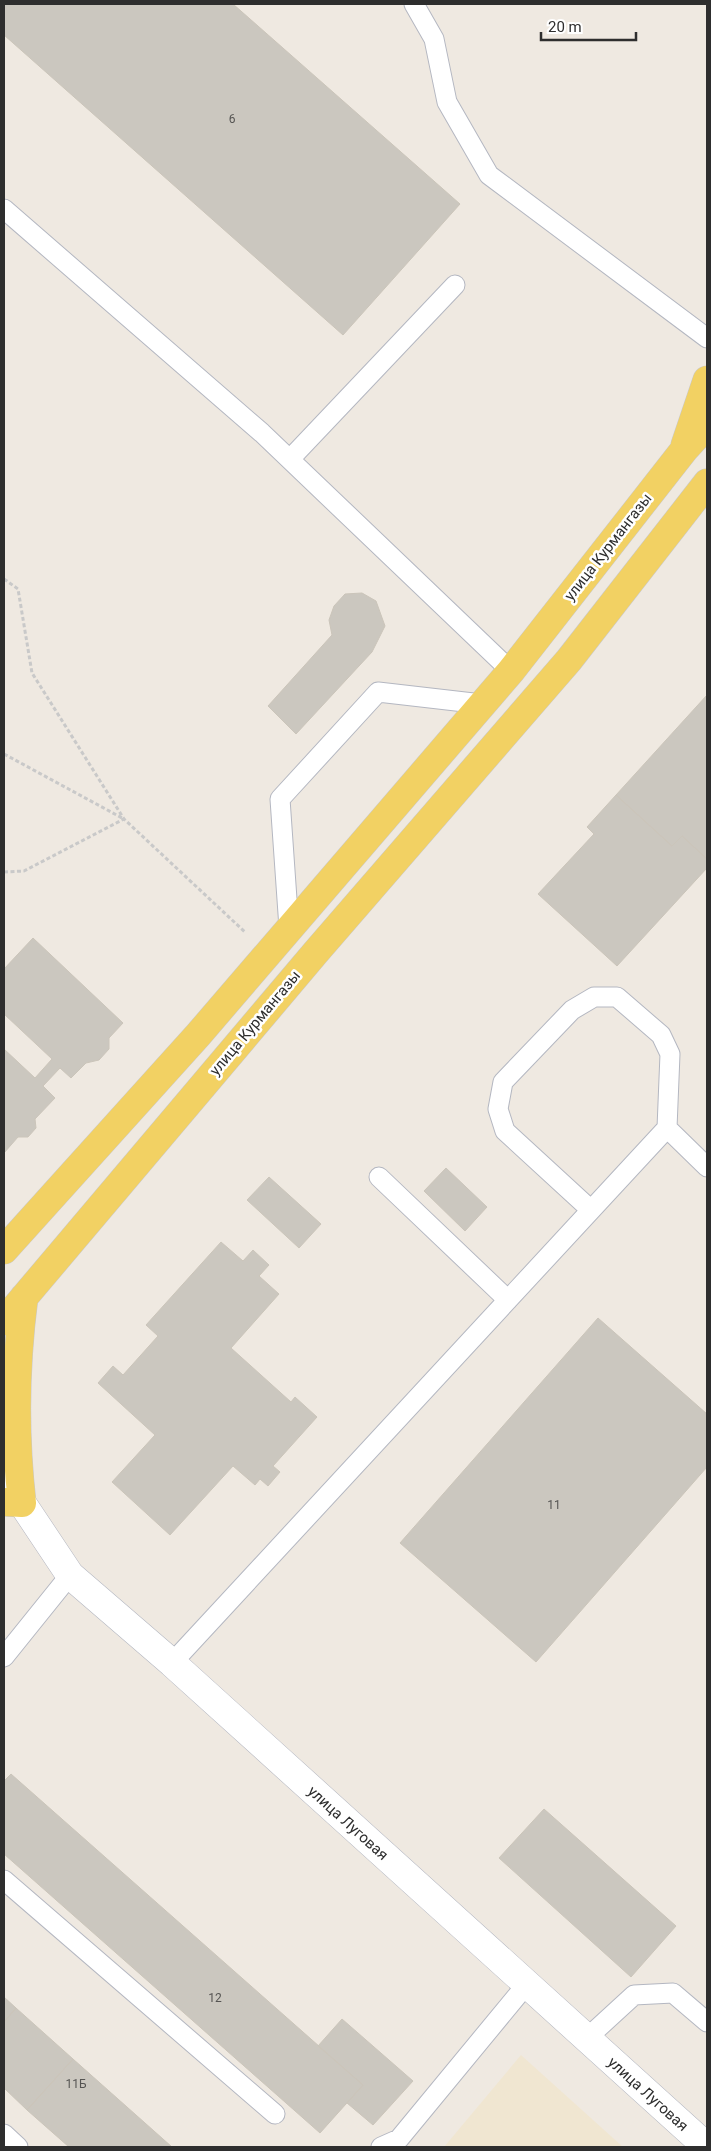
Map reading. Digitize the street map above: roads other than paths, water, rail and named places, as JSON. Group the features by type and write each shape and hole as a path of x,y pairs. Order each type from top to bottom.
{"main road":[{"path":"684,450 707,380"},
{"name":"улица Курмангазы","path":"482,704 511,671 684,450 707,425"},
{"name":"улица Курмангазы","path":"4,1321 328,937 569,660 707,483"},
{"path":"482,704 484,717 489,725 497,728 510,728"},
{"path":"6,1243 110,1132 268,954 482,704"},
{"path":"296,921 313,912 322,917 327,926 328,937"},
{"path":"110,1132 112,1146 118,1155 127,1159 140,1159"},
{"path":"10,1496 16,1456 17,1355 24,1297"}],"street":[{"name":"улица Луговая","path":"10,1496 70,1575 172,1663 707,2147"}],"lane":[{"path":"414,4 434,39 447,102 489,175 707,338"},
{"path":"4,209 290,459 511,671"},
{"path":"290,459 455,285"},
{"path":"296,921 280,799 378,692 482,704"},
{"path":"172,1663 667,1128 670,1054 660,1035 617,997 594,997 572,1010 503,1082 498,1109 505,1132 591,1210"},
{"path":"667,1128 707,1167"},
{"path":"379,1177 508,1300"},
{"path":"4,1656 70,1575"},
{"path":"4,1880 275,2114"},
{"path":"380,2147 399,2139 526,1985"},
{"path":"586,2039 634,1995 673,1993 707,2022"},
{"path":"4,2134 18,2147"}]}
